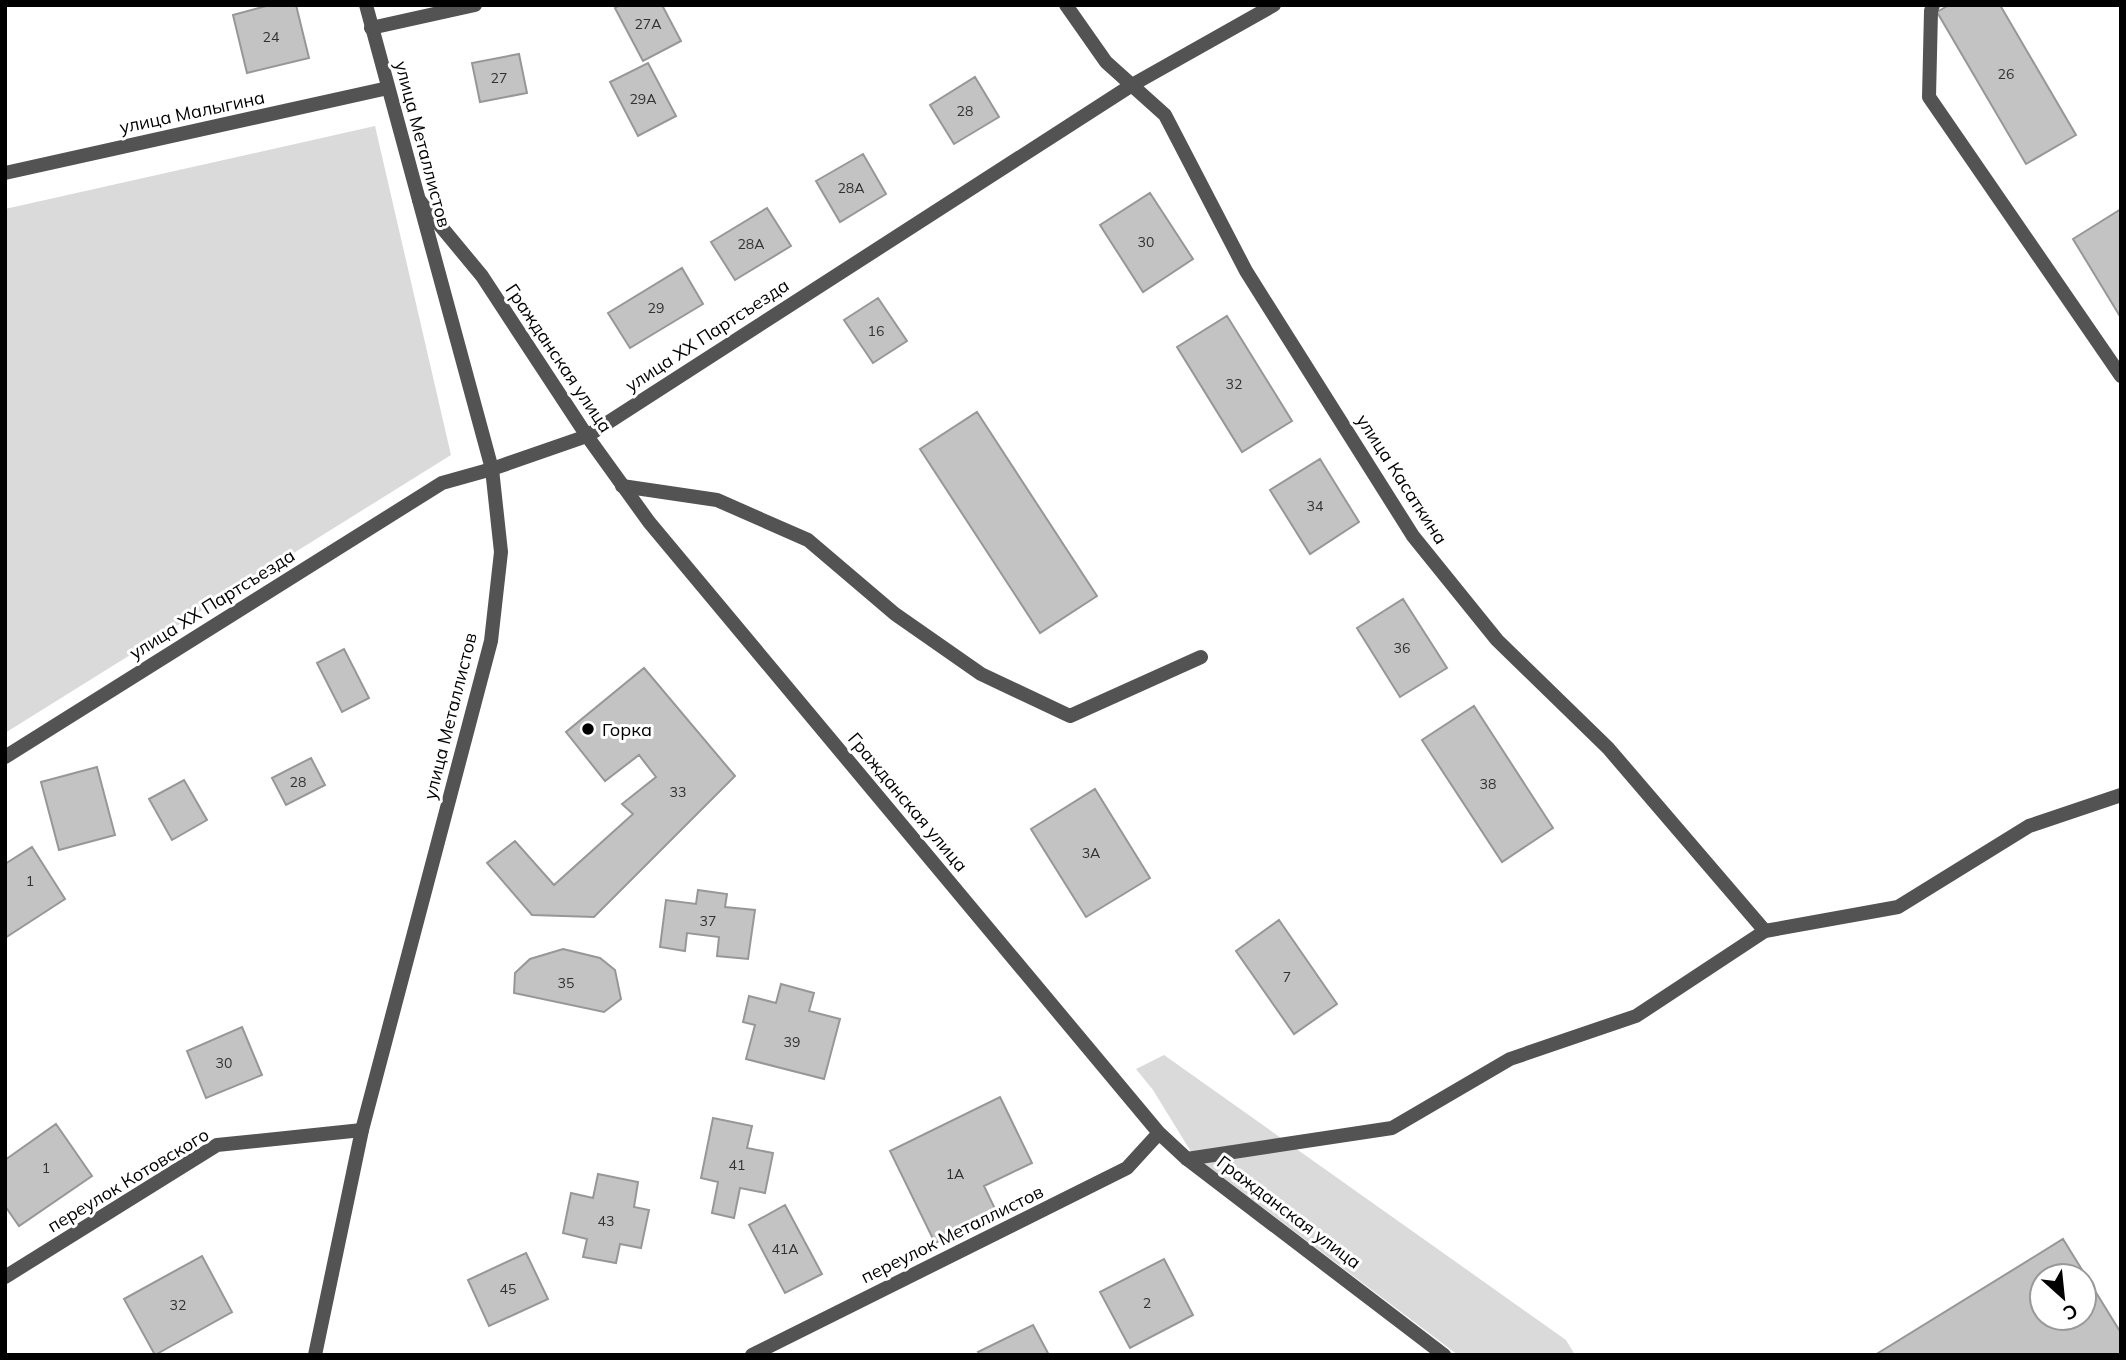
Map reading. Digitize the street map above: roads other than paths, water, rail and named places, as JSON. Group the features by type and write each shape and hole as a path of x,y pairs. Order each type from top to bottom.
{"street":[{"name":"улица Металлистов","path":"315,1355 362,1130 491,641 501,552 492,469 366,5"},
{"path":"371,28 475,5"},
{"name":"улица Касаткина","path":"1066,5 1106,62 1165,115 1246,271 1413,536 1497,640 1608,748 1765,931"},
{"name":"улица XX Партсъезда","path":"5,757 442,482 492,469 587,436 1132,85 1274,5"},
{"path":"1933,5 1929,97 2121,376"},
{"name":"улица Малыгина","path":"5,173 388,88"},
{"name":"Гражданская улица","path":"419,200 482,276 587,436 667,544 1159,1133 1187,1159 1444,1355"},
{"path":"622,486 717,500 808,540 895,614 981,674 1070,716 1201,657"},
{"path":"1187,1159 1391,1128 1510,1059 1636,1016 1765,931 1898,907 2029,826 2121,795"},
{"name":"переулок Котовского","path":"5,1278 217,1145 362,1130"},
{"name":"переулок Металлистов","path":"752,1355 1127,1168 1159,1133"}],"place":[{"name":"Горка","path":"588,729"}]}
